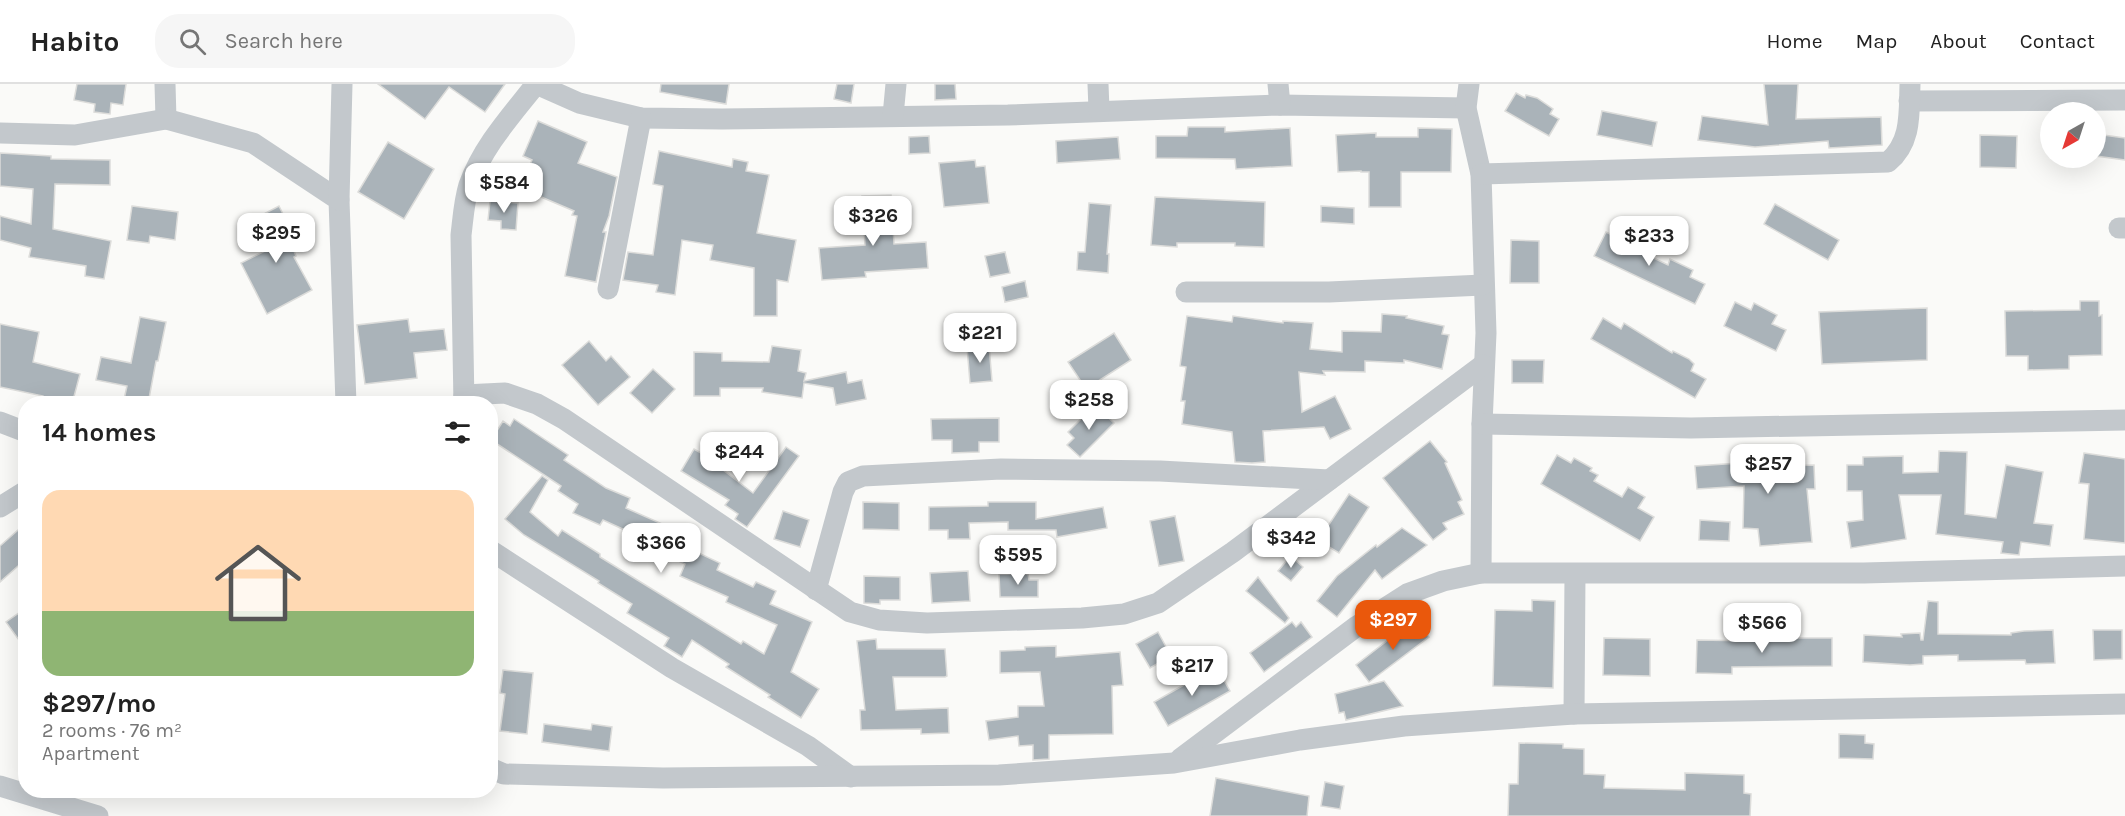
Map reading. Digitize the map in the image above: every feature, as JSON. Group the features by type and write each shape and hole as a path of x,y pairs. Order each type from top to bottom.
{"street":[{"path":"165,84 166,119"},
{"path":"342,84 339,200 346,396"},
{"path":"464,396 461,235 467,193 490,142 536,84 579,103 641,118 1008,115 1099,110 1279,94 1466,108"},
{"path":"892,116 896,84"},
{"path":"1098,84 1099,110"},
{"path":"1469,84 1466,108 1481,174 1486,333 1483,365 1481,573"},
{"path":"1481,174 1888,162 1901,149 1908,132 1910,93 2125,100"},
{"path":"608,289 641,118"},
{"path":"0,133 75,135 166,119 253,143 339,200"},
{"path":"1186,292 1329,292 1483,285"},
{"path":"485,396 506,393 537,404 555,414 611,449 850,612 879,620 927,623 1082,618 1124,614 1158,603 1233,552 1483,365"},
{"path":"1482,424 1691,428 2125,420"},
{"path":"0,422 18,429"},
{"path":"816,590 843,492 848,482 863,476 1001,470 1160,471 1329,480"},
{"path":"0,507 18,496"},
{"path":"498,555 672,668 808,746 851,777"},
{"path":"1174,764 1357,626 1407,594 1443,581 1481,573 1864,573 2125,566"},
{"path":"1574,714 1575,574"},
{"path":"498,771 504,774 663,778 999,775 1174,764 1300,740 1404,726 1574,714 2125,704"},
{"path":"0,786 18,792"},
{"path":"39,798 98,816"}],"building":[{"path":"77,84 126,84 123,105 111,103 110,114 94,112 95,104 74,100"},
{"path":"378,84 505,84 485,112 449,87 425,119"},
{"path":"661,84 729,84 726,104 660,92"},
{"path":"837,84 854,84 851,103 834,99"},
{"path":"935,84 955,84 956,99 935,100"},
{"path":"1764,84 1798,84 1796,119 1881,117 1882,145 1829,148 1828,141 1755,147 1698,140 1702,116 1768,125"},
{"path":"1516,93 1525,98 1526,95 1537,98 1553,109 1550,114 1559,119 1549,136 1505,111"},
{"path":"1602,111 1657,122 1652,146 1597,135"},
{"path":"538,121 587,142 578,163 617,177 609,216 603,232 606,232 596,282 565,276 577,216 572,215 574,211 520,188 532,160 523,156"},
{"path":"1188,127 1225,127 1225,132 1290,128 1292,166 1236,169 1235,159 1156,158 1156,136 1187,136"},
{"path":"1418,128 1452,129 1451,172 1401,172 1401,207 1369,207 1369,172 1338,172 1336,135 1376,133 1376,137 1418,137"},
{"path":"1980,135 2017,136 2016,168 1980,167"},
{"path":"2106,135 2125,138 2125,160 2106,157"},
{"path":"929,136 930,153 909,154 909,137"},
{"path":"1118,137 1120,159 1057,163 1056,141"},
{"path":"388,142 434,169 404,219 358,192"},
{"path":"659,151 732,167 733,159 748,162 746,171 769,175 757,233 796,240 788,282 777,280 777,316 754,316 754,268 710,260 713,245 682,240 675,295 656,292 658,285 623,280 628,252 653,255 663,186 653,184"},
{"path":"0,153 51,156 51,159 110,160 110,185 55,184 53,229 111,241 104,279 85,276 86,266 29,257 31,248 0,240 0,216 31,224 33,189 0,186"},
{"path":"975,160 976,167 985,166 989,203 944,207 939,163"},
{"path":"891,195 894,244 926,242 928,268 865,272 866,277 822,280 819,248 865,245 862,196"},
{"path":"1155,197 1265,202 1264,247 1235,246 1235,243 1177,243 1177,247 1151,245"},
{"path":"490,201 518,203 516,230 501,229 501,221 488,220"},
{"path":"1089,203 1111,205 1107,254 1109,254 1108,273 1077,270 1078,252 1085,252"},
{"path":"1775,204 1839,240 1828,260 1764,224"},
{"path":"132,206 178,212 175,240 150,236 149,243 127,240"},
{"path":"279,206 300,248 294,251 296,256 294,257 312,290 267,314 241,263 267,250 264,245 267,243 254,219"},
{"path":"1321,206 1354,208 1354,224 1321,222"},
{"path":"1621,231 1641,241 1637,250 1668,265 1670,259 1693,270 1690,277 1705,284 1695,304 1594,256 1606,232 1618,238"},
{"path":"1511,240 1539,241 1539,283 1510,283"},
{"path":"1005,252 1010,273 990,277 985,256"},
{"path":"1025,281 1028,297 1005,302 1002,287"},
{"path":"2080,301 2099,301 2099,316 2102,315 2102,355 2069,356 2069,369 2028,370 2028,356 2006,356 2005,311 2080,310"},
{"path":"1735,302 1751,310 1754,303 1777,315 1772,324 1786,330 1776,351 1724,326"},
{"path":"1927,308 1927,360 1822,364 1819,312"},
{"path":"1382,314 1407,316 1406,318 1444,326 1442,334 1449,335 1442,369 1404,360 1404,363 1365,361 1365,372 1323,371 1325,375 1299,372 1302,412 1335,396 1351,429 1330,439 1324,427 1263,431 1265,462 1252,463 1235,462 1232,432 1182,424 1185,401 1181,401 1186,367 1180,366 1187,316 1232,322 1233,316 1283,323 1283,321 1313,323 1310,349 1342,352 1342,331 1381,332"},
{"path":"140,317 166,322 149,396 125,396 127,386 96,380 101,357 131,363"},
{"path":"1603,318 1621,329 1624,323 1672,353 1673,351 1689,359 1694,364 1691,371 1706,379 1695,398 1591,339"},
{"path":"408,319 410,332 444,329 447,350 414,353 417,378 365,384 357,325"},
{"path":"0,324 39,332 33,362 80,374 74,396 43,396 0,387"},
{"path":"1114,333 1131,360 1086,389 1068,362"},
{"path":"589,341 606,361 611,356 630,377 598,405 562,365"},
{"path":"989,345 992,381 970,383 967,347"},
{"path":"772,346 801,350 798,371 806,373 804,381 846,372 848,383 862,380 866,399 836,405 833,388 804,383 802,398 762,392 763,388 720,388 720,396 694,396 694,352 722,353 722,361 769,362"},
{"path":"1512,360 1544,360 1543,383 1512,383"},
{"path":"653,369 675,389 652,413 630,393"},
{"path":"1095,405 1114,423 1080,457 1067,445 1074,438 1068,432"},
{"path":"999,418 999,442 979,442 979,452 952,453 952,440 932,440 931,419"},
{"path":"514,419 568,455 564,460 606,488 630,498 626,508 676,530 671,540 720,563 717,570 753,587 756,582 776,591 770,604 812,622 791,672 819,689 801,718 726,667 729,664 692,640 682,657 664,646 669,638 627,613 632,604 524,535 505,519 542,476 548,480 530,512 558,536 562,530 600,554 600,557 741,644 743,641 764,654 777,625 726,602 728,597 680,576 685,564 638,542 640,537 603,520 600,525 573,513 578,504 558,491 561,486 498,445 498,429 503,421 510,426"},
{"path":"1430,441 1447,462 1445,463 1462,500 1458,502 1464,514 1443,523 1447,529 1433,540 1383,478"},
{"path":"786,447 799,456 747,527 735,519 738,514 725,505 729,500 681,471 694,449 724,466 722,469 753,493"},
{"path":"1786,449 1786,466 1814,465 1815,489 1807,489 1812,542 1760,546 1758,529 1743,528 1744,486 1697,489 1695,466 1755,462 1755,450"},
{"path":"1939,451 1967,452 1965,514 1996,518 2006,465 2043,472 2034,523 2053,525 2050,546 2021,542 2019,555 2001,553 2003,542 1936,534 1941,495 1899,495 1906,539 1851,548 1847,522 1863,520 1862,491 1847,491 1847,465 1863,465 1863,457 1903,456 1903,473 1938,472"},
{"path":"2084,453 2125,459 2125,543 2084,539 2089,484 2079,483"},
{"path":"1557,455 1571,463 1574,458 1592,468 1590,471 1598,475 1594,481 1622,497 1628,487 1645,497 1638,508 1654,517 1640,541 1541,484"},
{"path":"1349,494 1369,507 1339,553 1324,544 1327,539 1322,535"},
{"path":"863,502 899,503 899,530 863,529"},
{"path":"988,502 1036,502 1036,519 1103,507 1107,528 1057,537 1056,530 1008,530 1008,522 969,523 970,539 948,539 948,530 929,530 929,507 988,506"},
{"path":"783,511 809,520 800,547 774,539"},
{"path":"1175,516 1184,561 1159,566 1150,521"},
{"path":"1700,520 1730,522 1729,541 1699,540"},
{"path":"1402,528 1427,545 1382,579 1375,570 1337,617 1317,601 1337,576"},
{"path":"18,530 18,566 0,582 0,546"},
{"path":"1288,559 1294,559 1303,567 1291,581 1278,571"},
{"path":"968,571 970,601 932,603 930,573"},
{"path":"999,574 1028,574 1029,580 1038,580 1038,597 1000,597"},
{"path":"864,576 900,577 900,600 880,600 880,604 864,603"},
{"path":"1258,577 1289,618 1285,623 1246,591"},
{"path":"1532,600 1555,601 1553,688 1493,686 1495,610 1532,611"},
{"path":"1928,601 1938,602 1938,634 2011,635 2011,633 2024,631 2053,630 2055,663 2026,664 2025,660 1958,661 1958,655 1923,656 1923,664 1910,665 1863,662 1864,635 1902,637 1901,634 1920,633 1921,640 1923,640"},
{"path":"18,614 18,639 6,622"},
{"path":"1415,619 1429,637 1369,682 1356,665"},
{"path":"1292,622 1296,627 1301,622 1312,637 1264,672 1250,653"},
{"path":"2093,630 2122,630 2122,659 2094,660"},
{"path":"1158,632 1171,656 1150,668 1136,644"},
{"path":"1756,636 1832,638 1832,666 1732,667 1732,674 1696,673 1697,640 1756,641"},
{"path":"1604,638 1650,639 1650,676 1603,675"},
{"path":"876,639 877,649 945,649 947,676 893,677 896,710 948,708 949,733 921,734 921,729 861,730 860,710 865,710 857,641"},
{"path":"1056,646 1056,657 1120,652 1123,685 1112,686 1113,734 1049,735 1049,759 1033,760 1033,745 1019,746 1018,736 989,740 986,721 1018,717 1018,706 1044,706 1040,672 1000,673 1000,651"},
{"path":"1212,669 1219,676 1221,675 1230,691 1168,726 1154,702"},
{"path":"503,670 533,673 527,734 500,731 505,694 500,693"},
{"path":"1384,681 1403,706 1346,720 1344,712 1339,713 1335,694"},
{"path":"544,724 591,730 592,724 612,727 609,751 542,742"},
{"path":"1839,734 1865,735 1865,743 1874,744 1873,759 1839,758"},
{"path":"1519,743 1563,744 1563,748 1584,749 1584,774 1605,775 1604,788 1685,790 1685,773 1744,775 1744,793 1751,794 1750,816 1508,816 1509,784 1518,784"},
{"path":"1216,778 1309,796 1307,816 1210,816"},
{"path":"1325,782 1344,786 1340,809 1321,806"}]}
